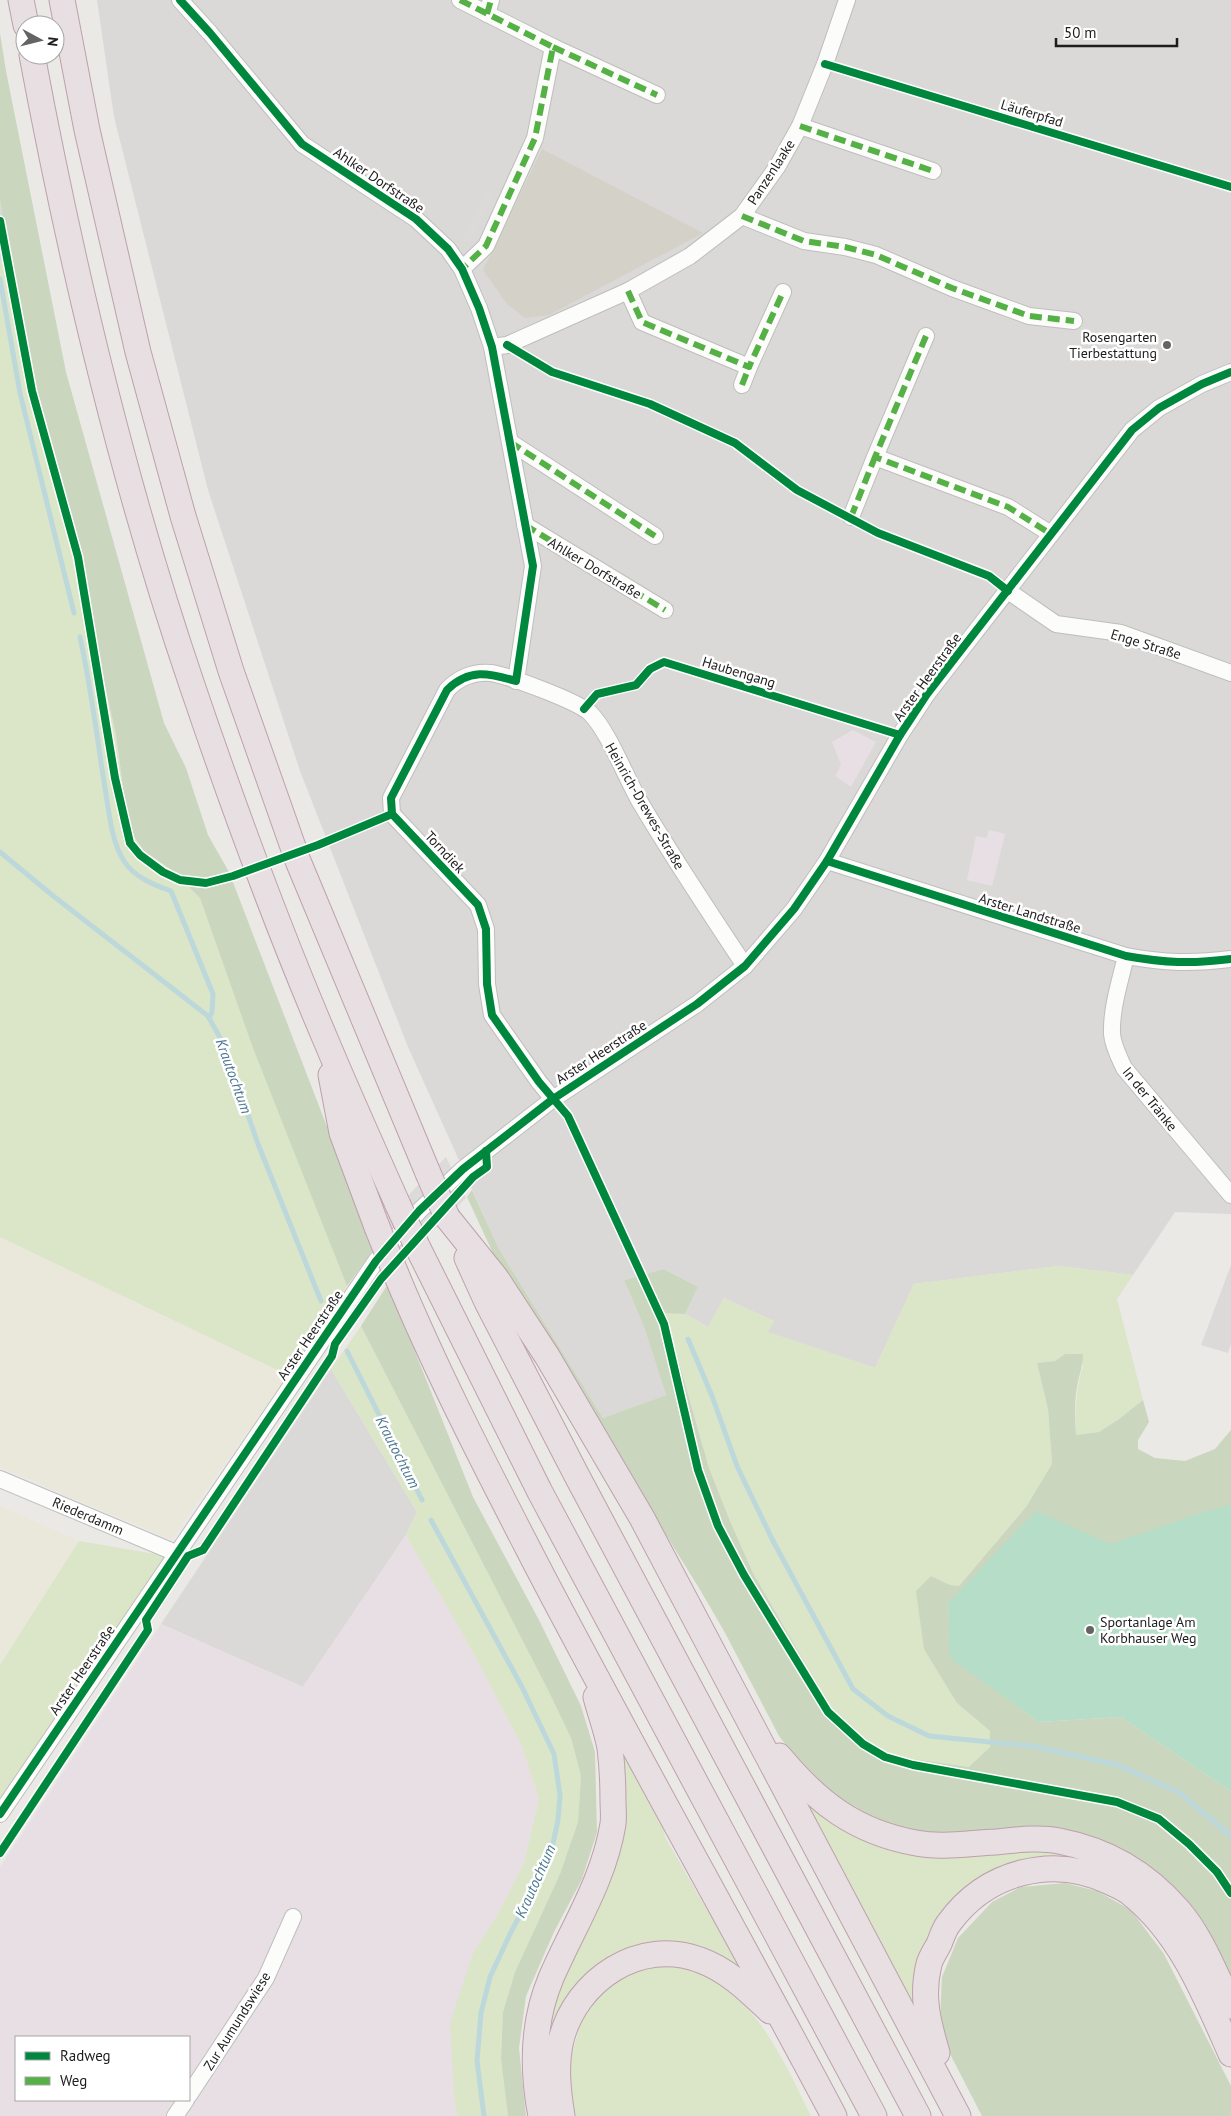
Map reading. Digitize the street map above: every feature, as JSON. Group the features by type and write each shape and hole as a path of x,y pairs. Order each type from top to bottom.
{"highway":[{"path":"22,0 24,15"},
{"path":"62,0 87,130 138,352 183,516 231,671 298,861 428,1173 487,1302 577,1476 918,2116"},
{"path":"34,65 97,361 143,529 191,683 258,873 326,1043 450,1316 540,1492 874,2116"},
{"path":"326,1043 334,1099 342,1133 377,1227 427,1348 458,1413 584,1656 834,2116"},
{"path":"447,1216 496,1278 548,1356 642,1518 955,2111"},
{"path":"541,2116 536,2090 534,2060 536,2031 542,2006 550,1979 593,1891 607,1851 613,1822 610,1746 584,1656"},
{"path":"749,1720 812,1793 843,1816 878,1834 917,1843 1058,1841 1089,1849 1135,1870 1179,1911 1198,1940 1231,2006"},
{"path":"955,2111 926,2014 925,1987 930,1963 948,1924 967,1903 998,1880 1027,1871 1066,1868 1097,1876 1129,1892 1155,1916 1178,1945 1211,2008 1231,2054"},
{"path":"562,2116 558,2090 558,2060 567,2025 588,1990 606,1973 622,1963 654,1954 681,1955 698,1959 716,1966 738,1982 786,2026"}],"street":[{"name":"Ahlker Dorfstraße","path":"180,0 210,33 302,144 416,219 448,249 462,268 479,308 492,346 533,566 516,681"},
{"path":"460,0 489,7 553,47 656,94"},
{"name":"Panzenlaake","path":"492,346 508,345 628,291 690,256 742,216 776,167 800,126 848,0"},
{"path":"462,268 486,246 535,138 553,47"},
{"path":"800,126 932,171"},
{"path":"742,216 804,241 846,247 876,255 952,288 1029,316 1074,321"},
{"path":"628,291 642,322 749,367"},
{"path":"742,385 783,292"},
{"path":"851,518 926,336"},
{"name":"Arster Heerstraße","path":"0,1814 376,1261 419,1211 463,1168 553,1099 703,1000 745,966 794,909 827,861 900,735 927,694 1132,430 1158,408 1202,384 1231,372"},
{"path":"510,442 655,536"},
{"path":"875,457 1008,506 1051,534"},
{"name":"Ahlker Dorfstraße","path":"526,525 665,610"},
{"name":"Enge Straße","path":"1008,591 1056,624 1121,633 1231,673"},
{"name":"Torndiek","path":"516,681 491,673 473,674 456,680 447,690 391,798 392,814 478,905 486,929 486,984 492,1015 538,1082 553,1099"},
{"name":"Heinrich-Drewes-Straße","path":"516,681 565,700 589,712 599,725 655,826 705,907 745,966"},
{"name":"Arster Landstraße","path":"827,861 1126,956 1164,963 1200,963 1231,959"},
{"name":"In der Tränke","path":"1126,956 1115,1003 1112,1034 1116,1050 1124,1068 1231,1195"},
{"name":"Riederdamm","path":"0,1479 176,1553"},
{"name":"Zur Aumundswiese","path":"190,2093 266,1978 293,1917"},
{"path":"175,2116 185,2101"}],"shaded area":[{"path":"97,0 1231,0 1231,1214 1175,1212 1133,1275 1059,1266 914,1284 875,1368 767,1332 774,1321 724,1298 708,1327 685,1314 698,1287 664,1269 624,1280 644,1327 666,1395 603,1418 499,1249 408,1047 300,771 208,490 114,117"},
{"path":"542,149 703,233 549,315 525,318 507,304 483,270"},
{"path":"486,189 495,194 470,244 461,239"},
{"path":"0,200 10,261 0,260"},
{"path":"853,730 876,742 851,787 835,776 841,765 832,742"},
{"path":"989,830 1005,834 992,886 967,880 976,836 987,838"},
{"path":"0,1237 288,1375 171,1539 0,1467"},
{"path":"1231,1265 1231,1344 1228,1353 1201,1345"},
{"path":"331,1369 417,1512 406,1535 303,1687 161,1624"},
{"path":"0,1506 79,1541 0,1665"},
{"path":"406,1535 474,1654 521,1744 539,1799 524,1863 497,1916 473,1953 454,2095 457,2116 0,2116 0,1867 161,1624 303,1687"}],"green space":[{"path":"0,33 66,372 164,723 186,768 208,835 229,872 374,1249 347,1286 253,1048 200,898 173,871 144,851 133,835 124,795 116,735 97,650 81,550 37,390 10,261 0,200"},
{"path":"0,260 10,261 37,390 81,550 97,650 116,735 124,795 133,835 144,851 173,871 200,898 243,1018 347,1286 288,1375 0,1237"},
{"path":"472,1190 499,1249 603,1418 666,1395 644,1327 624,1280 664,1269 698,1287 685,1314 665,1313 709,1468 730,1521 753,1573 831,1708 864,1739 887,1753 913,1759 969,1767 990,1747 990,1731 957,1703 924,1649 916,1591 931,1576 950,1585 959,1586 1026,1507 1052,1464 1048,1409 1037,1363 1055,1361 1065,1354 1083,1354 1076,1395 1076,1435 1099,1432 1143,1400 1149,1422 1138,1440 1138,1449 1155,1458 1185,1461 1215,1449 1231,1430 1231,1518 955,1598 948,1603 951,1658 1039,1722 1121,1717 1231,1791 1231,1982 1110,1845 1073,1831 1041,1828 956,1834 918,1832 879,1821 845,1804 806,1771 779,1736 724,1631 699,1588 498,1264 467,1197"},
{"path":"1059,1266 1133,1275 1117,1299 1143,1400 1099,1432 1076,1435 1076,1400 1083,1365 1065,1354 1055,1361 1037,1363 1048,1409 1052,1464 1026,1507 959,1586 950,1585 931,1576 957,1703 990,1731 990,1747 970,1767 913,1759 887,1753 864,1739 831,1708 753,1573 709,1468 665,1312 685,1314 708,1327 724,1298 774,1321 768,1332 875,1368 914,1284"},
{"path":"388,1284 473,1497 540,1622 581,1706 595,1752 597,1832 582,1879 554,1932 526,1996 519,2048 526,2116 508,2116 501,2059 503,2012 515,1972 560,1874 578,1822 581,1776 571,1738 548,1690 361,1326"},
{"path":"361,1326 548,1690 571,1738 581,1776 578,1822 560,1874 515,1972 503,2012 501,2059 508,2116 457,2116 450,2023 473,1953 497,1916 524,1863 539,1799 521,1744 474,1654 406,1535 417,1512 331,1369"},
{"name":"Sportanlage Am Korbhauser Weg","path":"1231,1505 1231,1791 1121,1717 1039,1722 950,1658 948,1603 1036,1511 1111,1544 1206,1511"},
{"path":"79,1541 167,1556 0,1801 0,1665"},
{"path":"615,1736 661,1812 665,1837 707,1910 718,1919 747,1974 635,1950 542,2059 545,2022 600,1899"},
{"path":"794,1784 1045,1850 1083,1857 1188,1948 1080,1863 955,1904 921,2023"},
{"path":"1065,1883 1097,1891 1131,1910 1164,1954 1231,2086 1231,2116 982,2116 948,2050 940,2018 942,1977 958,1938 992,1902 1021,1887"},
{"path":"674,1966 703,1974 725,1987 744,2004 761,2025 775,2047 811,2116 574,2116 569,2065 580,2025 592,1998 608,1983 647,1967"}],"pier":[{"path":"446,1157 466,1198 417,1246 388,1284 368,1236"}],"waterway":[{"path":"0,279 20,393 74,613"},
{"path":"80,637 91,694 109,816 116,844 124,861 133,872 151,883 171,891 213,994 212,1012 209,1018"},
{"name":"Krautochtum","path":"0,852 52,895 208,1016 223,1043 258,1144 321,1301"},
{"path":"688,1339 712,1396 737,1466 772,1539 853,1689 888,1716 929,1736 1032,1746 1118,1765 1180,1793 1231,1836"},
{"name":"Krautochtum","path":"347,1351 422,1500"},
{"name":"Krautochtum","path":"431,1520 522,1687 554,1754 560,1795 558,1820 552,1848 542,1873 490,1977 481,2013 477,2061 484,2116"}],"marked path":[{"path":"460,0 553,47 535,138 486,246 462,269"},
{"path":"487,14 491,0"},
{"path":"553,47 657,95"},
{"path":"800,126 933,171"},
{"path":"742,216 804,241 845,247 876,255 952,288 1029,316 1074,321"},
{"path":"628,291 642,322 749,367 783,292"},
{"path":"926,336 875,457 1008,507 1051,534"},
{"path":"742,385 749,367"},
{"path":"510,442 655,536"},
{"path":"851,517 875,457"},
{"path":"525,525 665,610"}],"cycle path":[{"path":"180,0 210,33 302,144 416,219 448,249 462,269 479,308 492,347 533,566 516,681 497,676 471,675 463,678 447,690 391,798 392,814 478,905 486,929 487,984 492,1015 539,1082 568,1116 664,1324 698,1470 718,1526 744,1575 828,1712 863,1744 885,1757 913,1765 1117,1802 1159,1819 1189,1844 1217,1872 1231,1893"},
{"name":"Läuferpfad","path":"825,64 1231,187"},
{"path":"0,221 32,391 78,557 115,778 130,843 140,855 163,872 180,880 206,883 233,876 318,845 392,814"},
{"path":"507,345 552,372 650,404 735,443 797,490 878,533 989,576 1008,591"},
{"path":"0,1814 376,1261 419,1211 463,1169 553,1099 697,1004 745,966 794,909 827,861 900,735 927,694 1132,430 1159,408 1202,384 1231,372"},
{"name":"Haubengang","path":"584,709 597,694 636,685 650,669 664,662 900,735"},
{"path":"827,861 1126,956 1178,962 1231,959"},
{"path":"0,1853 148,1630 146,1620 188,1556 203,1550 332,1356 335,1344 381,1279 473,1177 487,1167 486,1151"}],"place":[{"name":"Rosengarten Tierbestattung","path":"1167,345"},
{"name":"Sportanlage Am Korbhauser Weg","path":"1090,1630"}]}
